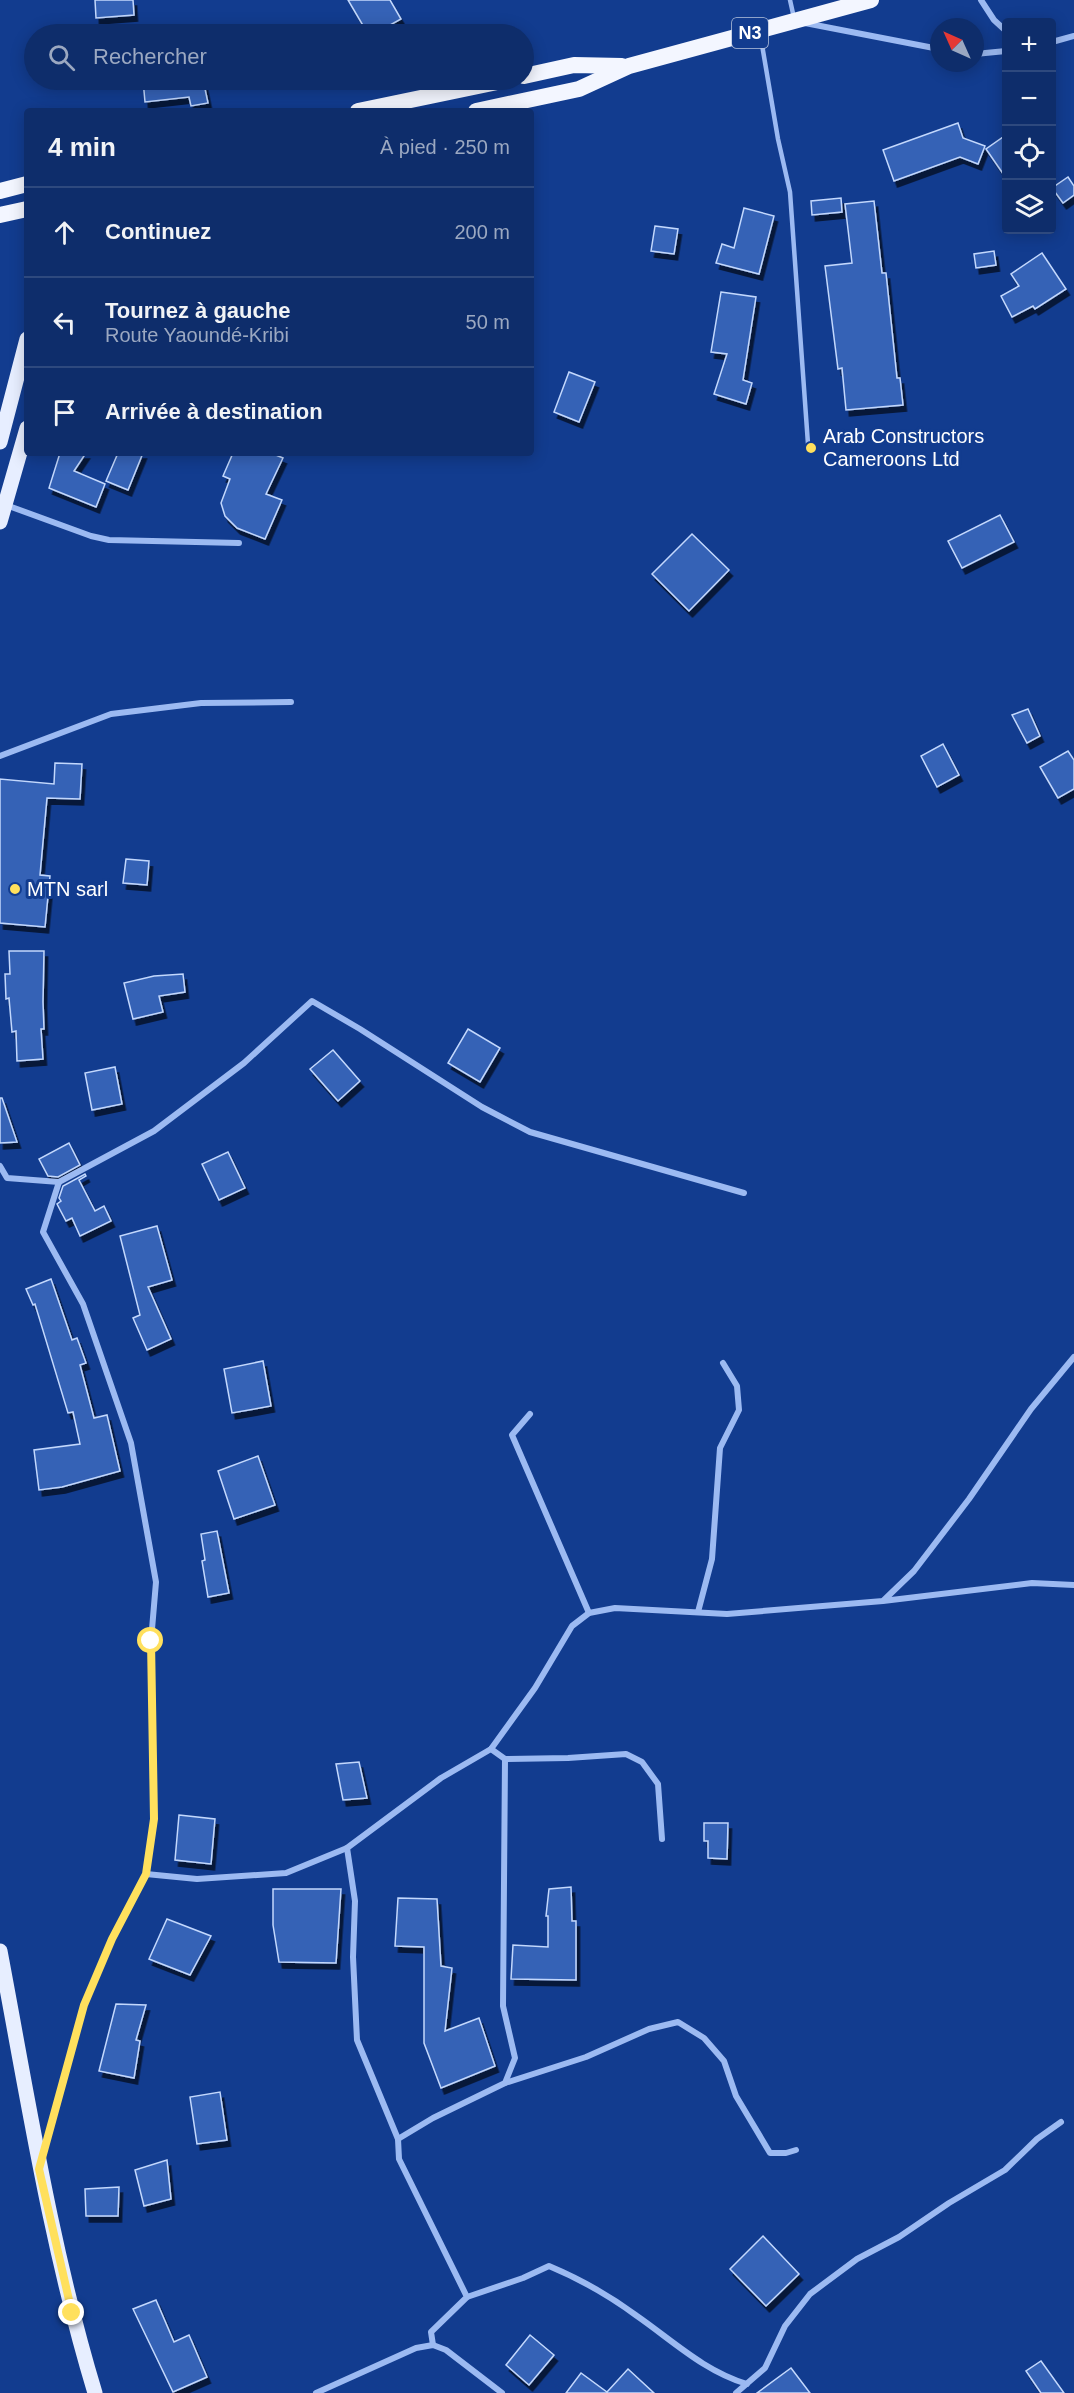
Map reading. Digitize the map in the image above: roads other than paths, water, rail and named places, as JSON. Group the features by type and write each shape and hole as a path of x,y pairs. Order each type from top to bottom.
{"highway":[{"name":"N3","path":"490,108 579,89 629,66 871,0"},
{"name":"N3","path":"534,74 574,66 629,66"},
{"path":"372,108 459,90"},
{"path":"0,191 24,185"},
{"path":"0,215 24,210"}],"main road":[{"path":"0,442 24,350"},
{"path":"0,522 24,439"},
{"path":"0,1951 39,2169 72,2313 94,2393"}],"street":[{"path":"981,0 994,20 1002,27"},
{"path":"795,21 930,47"},
{"path":"1056,41 1074,36"},
{"path":"984,53 1002,51"},
{"path":"6,505 91,536 110,540 239,543"},
{"path":"0,756 111,714 201,703 291,702"},
{"path":"0,1166 7,1178 59,1182 154,1131 195,1102 244,1063 312,1001 342,1017 482,1107 530,1132 744,1193"},
{"path":"39,2169 84,2005 112,1939 146,1874 154,1819 151,1641 156,1582 130,1443 83,1304 43,1232 59,1182"},
{"path":"883,1600 914,1571 969,1499 1031,1409 1074,1357"},
{"path":"698,1612 712,1559 720,1448 739,1410 737,1386 723,1363"},
{"path":"530,1414 512,1435 589,1613"},
{"path":"146,1874 197,1879 286,1872 347,1848 441,1778 490,1749 535,1688 572,1626 589,1613 615,1608 727,1614 786,1610 1032,1583 1074,1585"},
{"path":"490,1749 505,1759 626,1754 642,1762 658,1784 662,1839"},
{"path":"505,1759 503,2006 515,2058 505,2083"},
{"path":"347,1848 356,1901 353,1957 357,2040 398,2139 399,2159 467,2297"},
{"path":"398,2139 433,2118 505,2083 586,2056 649,2029 678,2022 704,2038 724,2061 736,2096 770,2153 786,2154 795,2150"},
{"path":"736,2393 765,2368 785,2326 810,2294 857,2259 898,2237 1005,2170 1037,2139 1061,2122"},
{"path":"433,2345 431,2332 467,2297 514,2282 549,2266 579,2278 636,2315 714,2372 747,2384"},
{"path":"316,2393 416,2348 433,2345 446,2350 502,2393"}],"lane":[{"path":"790,0 795,21"},
{"path":"760,30 778,139 790,192 808,444"}],"place":[{"name":"Arab Constructors Cameroons Ltd","path":"811,448"},
{"name":"MTN sarl","path":"15,889"}]}
